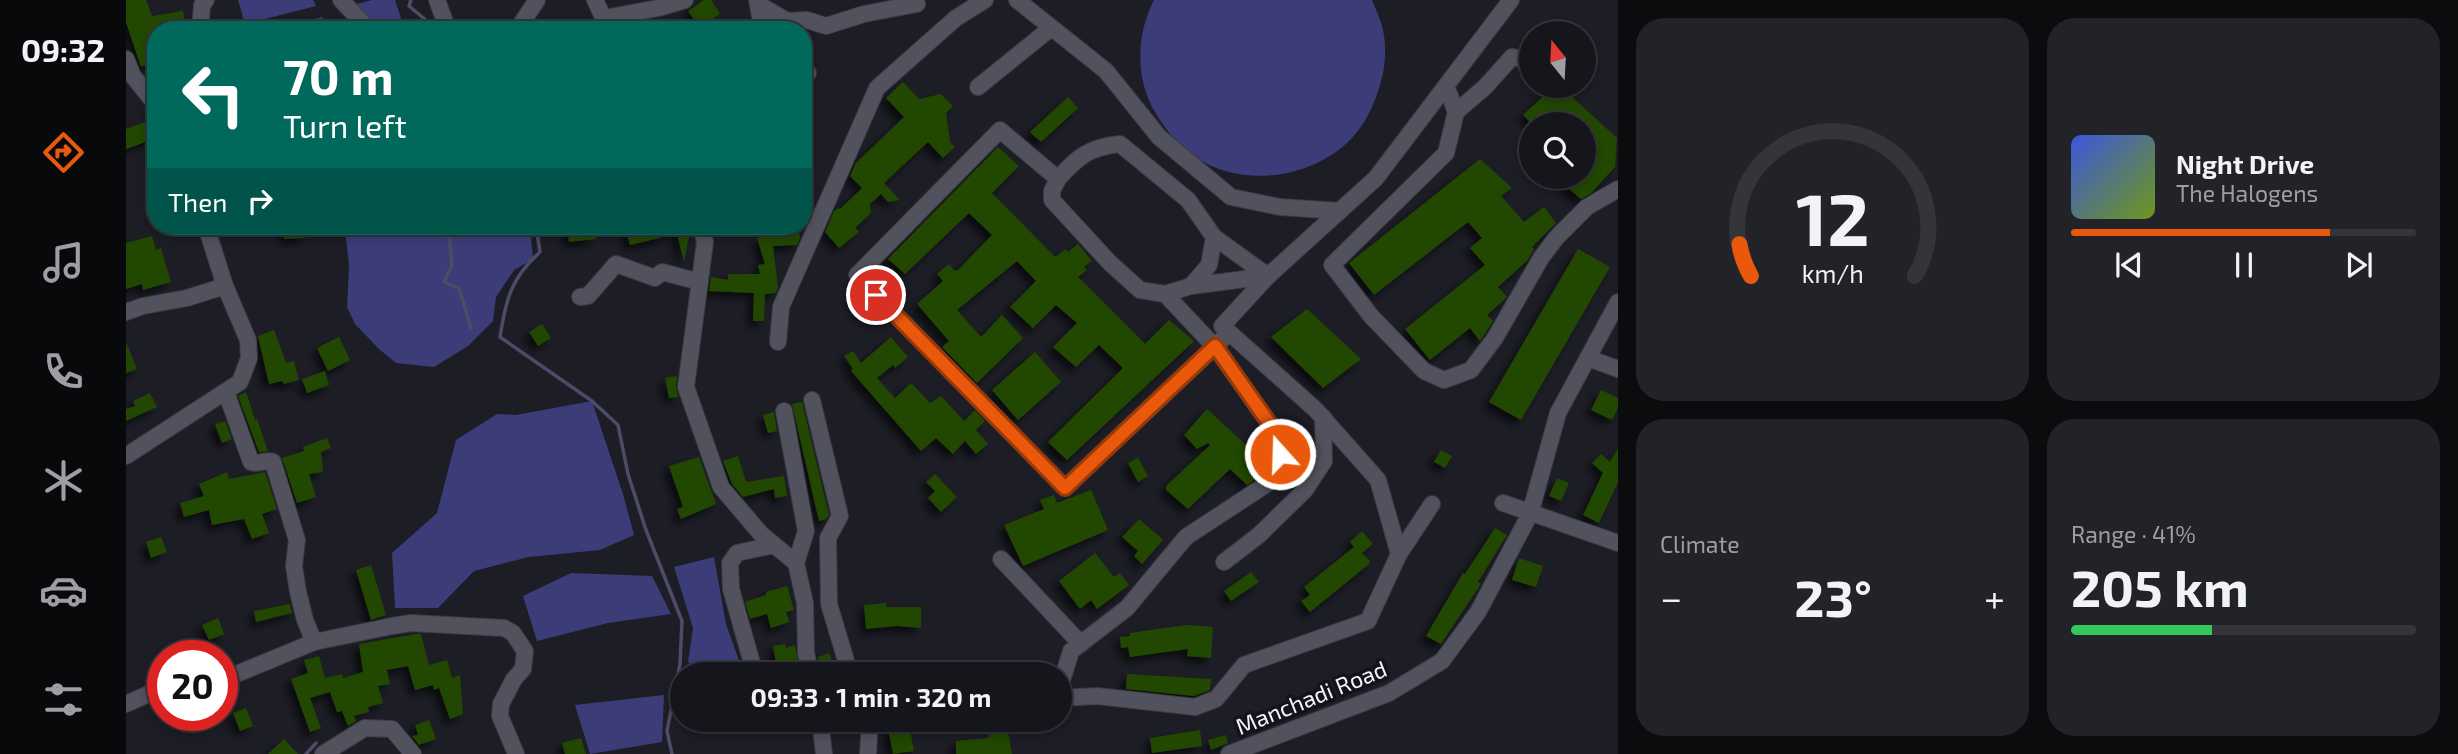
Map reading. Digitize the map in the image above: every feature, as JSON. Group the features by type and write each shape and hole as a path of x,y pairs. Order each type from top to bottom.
{"street":[{"path":"201,21 202,5 206,0"},
{"path":"341,0 361,21"},
{"path":"437,0 445,21"},
{"path":"523,21 537,0"},
{"path":"596,0 606,21"},
{"path":"617,21 685,0"},
{"path":"778,342 781,307 877,88 956,18 985,0"},
{"path":"1017,0 1106,71 1159,137 1231,197 1280,207 1340,211"},
{"path":"1399,554 1378,480 1322,417 1222,326 1268,276 1376,178 1511,0"},
{"path":"757,2 787,21 810,21"},
{"path":"757,2 760,21"},
{"path":"812,22 826,26 864,14 917,4"},
{"path":"978,86 1051,28"},
{"path":"1456,112 1485,87 1512,57 1519,58"},
{"path":"126,59 129,80 147,97"},
{"path":"1446,86 1456,112 1446,153 1332,265 1380,325 1424,371 1444,380 1471,370 1495,338 1541,258 1556,238 1587,207 1618,189"},
{"path":"1058,179 1000,130 857,275 1065,488 1229,333"},
{"path":"1120,144 1188,200 1214,237 1268,276 1191,286 1165,294 1140,290 1110,264 1071,222 1052,200 1052,191 1058,179 1076,159 1100,146 1120,144"},
{"path":"126,456 240,382 249,358 247,340 225,286 209,235"},
{"path":"703,235 705,242 686,387 720,487 761,534 796,563"},
{"path":"1191,286 1209,265 1214,237"},
{"path":"580,297 588,296 616,264 655,278 662,272 700,282"},
{"path":"126,312 225,286"},
{"path":"1068,662 1071,651 1127,608 1186,537 1279,476 1280,454 1274,430 1215,346 1165,294"},
{"name":"Manchadi Road","path":"1229,754 1389,692 1442,661 1478,612 1530,514 1558,413 1618,302"},
{"path":"1588,358 1618,369"},
{"path":"226,392 251,462 273,462 297,540 294,566 298,592 314,642"},
{"path":"812,400 840,516 828,538 829,604 846,662"},
{"path":"784,411 806,531 796,563 805,603 808,662"},
{"path":"1224,562 1259,535 1306,490 1324,461 1322,417"},
{"path":"1503,503 1618,543"},
{"path":"1072,697 1097,696 1195,707 1216,699 1244,665 1368,621 1399,554 1432,504"},
{"path":"752,662 731,589 730,563 737,553 774,545"},
{"path":"1000,559 1081,644"},
{"path":"238,673 314,642 411,623 504,628 513,633 525,651 523,669 514,679 501,704 503,724 516,754"},
{"path":"126,704 147,695"},
{"path":"323,752 365,728 392,729 413,754"},
{"path":"821,732 824,754"},
{"path":"868,754 869,732"}],"shaded area":[{"path":"238,0 313,0 316,6 257,21 244,21"},
{"path":"372,0 395,0 402,21 368,21 357,4"},
{"path":"1154,0 1372,0 1383,30 1385,60 1379,88 1367,117 1353,137 1331,155 1294,171 1255,176 1216,168 1198,159 1168,132 1148,99 1144,85 1141,42"},
{"path":"323,17 322,21 305,21"},
{"path":"347,235 531,235 533,259 514,270 496,297 493,321 468,346 434,367 396,363 355,324 347,307 349,266"},
{"path":"592,401 634,535 600,550 529,557 474,571 438,608 395,608 392,553 437,513 456,440 497,414 516,415"},
{"path":"714,557 726,624 740,662 688,662 693,628 674,567"},
{"path":"571,573 652,576 671,614 608,623 537,641 523,596"},
{"path":"664,695 662,742 590,754 575,705"}],"building":[{"path":"126,0 146,0 152,16 183,11 185,21 147,21 147,64 141,67 126,22"},
{"path":"704,0 711,0 720,14 710,21 695,21 688,11"},
{"path":"903,82 919,99 941,94 953,106 946,113 950,142 955,147 943,158 928,142 884,183 900,200 888,202 881,194 870,204 871,213 855,228 859,232 839,248 825,232 834,211 840,209 862,188 850,176 856,163 904,117 886,98"},
{"path":"1068,97 1078,108 1041,142 1030,132"},
{"path":"1541,98 1573,98 1589,112 1526,112"},
{"path":"1596,119 1617,138 1615,167 1596,188"},
{"path":"147,121 147,141 126,149 126,129"},
{"path":"998,147 1019,166 992,193 1055,257 1078,244 1092,261 1084,267 1087,270 1078,277 1145,344 1169,320 1194,341 1067,460 1048,442 1123,368 1099,345 1076,367 1053,347 1077,323 1056,305 1033,328 1010,307 1036,281 1017,261 957,310 981,337 1002,315 1023,338 977,383 942,347 949,341 917,304 943,281 937,274 949,264 955,271 958,270 992,235 969,213 905,274 888,259"},
{"path":"1480,159 1512,188 1501,196 1524,222 1544,207 1556,223 1532,247 1534,249 1528,260 1498,287 1507,297 1487,315 1493,321 1480,341 1470,328 1430,360 1405,329 1485,265 1470,248 1482,238 1468,222 1374,295 1349,263"},
{"path":"1569,189 1595,189 1591,193 1581,199"},
{"path":"284,235 305,235 305,238 284,239"},
{"path":"568,235 595,235 596,239 569,242"},
{"path":"627,235 666,235 660,238 630,245"},
{"path":"677,235 689,235 684,262"},
{"path":"768,235 800,235 800,238 797,245 773,246 778,287 776,293 765,294 764,321 753,321 754,293 709,291 711,277 728,280 728,274 760,274 758,265 765,264 757,238"},
{"path":"152,236 156,250 161,248 171,282 143,290 142,284 126,289 126,243"},
{"path":"1578,249 1610,267 1521,420 1489,402"},
{"path":"1307,309 1361,359 1323,388 1271,337"},
{"path":"542,324 551,338 538,346 529,332"},
{"path":"274,330 286,363 294,361 299,380 269,384 258,336"},
{"path":"339,337 350,360 328,371 317,348"},
{"path":"891,337 908,357 877,378 895,398 911,383 930,403 941,396 964,421 975,410 985,421 976,430 988,444 976,454 965,441 953,454 936,438 921,451 851,371 853,369 844,356 853,351 861,363"},
{"path":"126,342 137,369 126,373"},
{"path":"1035,352 1061,382 1018,420 992,390"},
{"path":"325,371 329,385 307,393 302,379"},
{"path":"677,376 678,397 669,398 665,378"},
{"path":"1601,390 1618,398 1618,408 1612,420 1591,410"},
{"path":"246,392 268,451 259,452 238,396"},
{"path":"150,393 157,407 126,421 126,409 135,406 133,401"},
{"path":"802,402 829,515 819,521 792,404"},
{"path":"1207,409 1269,466 1269,470 1247,485 1230,469 1188,509 1166,490 1166,486 1210,445 1208,443 1197,449 1184,435"},
{"path":"774,412 777,431 768,433 763,415"},
{"path":"225,421 232,439 222,443 215,424"},
{"path":"327,438 331,448 321,452 323,472 309,474 316,497 297,503 282,458 304,451 303,447"},
{"path":"1618,449 1618,482 1599,523 1583,515 1603,473 1592,463 1601,454 1610,462"},
{"path":"1441,450 1452,456 1445,468 1434,462"},
{"path":"738,456 746,482 784,476 787,496 775,498 774,489 743,497 732,484 723,461"},
{"path":"699,457 716,504 681,519 677,509 683,507 669,466"},
{"path":"1138,458 1148,476 1138,482 1128,463"},
{"path":"227,472 229,479 265,472 277,509 262,514 269,533 252,539 244,519 212,525 209,510 184,517 180,503 204,496 199,484"},
{"path":"935,474 957,497 941,512 928,498 935,491 926,482"},
{"path":"1557,478 1569,483 1561,501 1549,496"},
{"path":"1091,490 1108,530 1023,566 1004,525 1044,509 1040,500 1054,495 1057,503"},
{"path":"1139,519 1163,540 1142,564 1134,556 1138,551 1122,537"},
{"path":"1495,528 1507,535 1478,582 1481,584 1441,644 1426,636 1463,573 1465,574"},
{"path":"1362,531 1373,544 1362,553 1370,561 1369,564 1310,612 1301,601 1310,595 1304,587 1354,547 1350,542"},
{"path":"161,537 167,552 151,558 146,542"},
{"path":"1095,553 1114,577 1120,573 1129,585 1097,609 1091,600 1080,609 1059,581"},
{"path":"1519,558 1543,566 1536,587 1512,580"},
{"path":"371,565 386,615 371,620 356,570"},
{"path":"1251,572 1259,582 1231,601 1224,591"},
{"path":"787,586 794,610 786,612 789,622 771,628 767,614 750,619 745,602"},
{"path":"886,603 886,607 921,607 921,628 897,626 866,629 864,605"},
{"path":"290,604 292,613 256,622 254,611"},
{"path":"218,618 224,634 209,640 202,625"},
{"path":"1186,625 1213,627 1211,658 1187,656 1188,649 1130,657 1128,647 1121,648 1120,637 1130,636 1130,633"},
{"path":"421,634 429,665 447,660 452,678 460,675 463,714 450,719 439,688 434,690 433,685 415,690 408,666 387,670 390,684 378,686 383,703 368,707 369,712 354,716 356,721 348,726 342,711 337,712 330,692 310,698 321,728 310,732 291,679 308,673 304,660 319,656 325,678 342,674 343,678 363,672 359,644"},
{"path":"785,644 786,648 795,645 798,662 776,662 773,646"},
{"path":"829,653 832,662 819,662 818,657"},
{"path":"1127,674 1211,679 1210,690 1194,696 1126,689"},
{"path":"246,708 253,726 240,731 238,711"},
{"path":"429,720 436,739 419,745 412,736 418,735 415,725"},
{"path":"1200,730 1202,746 1152,753 1150,738"},
{"path":"889,732 910,732 914,751 893,754"},
{"path":"1008,732 1012,754 956,754 956,741 989,738 988,735"},
{"path":"1226,735 1228,743 1211,750 1208,740"},
{"path":"581,738 586,754 565,754 562,743"},
{"path":"284,739 298,754 268,754"}],"waterway":[{"path":"411,0 409,6 427,21"},
{"path":"449,235 452,265 444,282 459,288 471,328"},
{"path":"537,235 540,252 522,271 511,290 500,337 592,401 618,425 628,474 646,530 682,621 680,664 667,731 672,754"},
{"path":"306,754 316,743"}],"route":[{"path":"876,295 1065,488 1215,346 1274,430 1280,454"}]}
